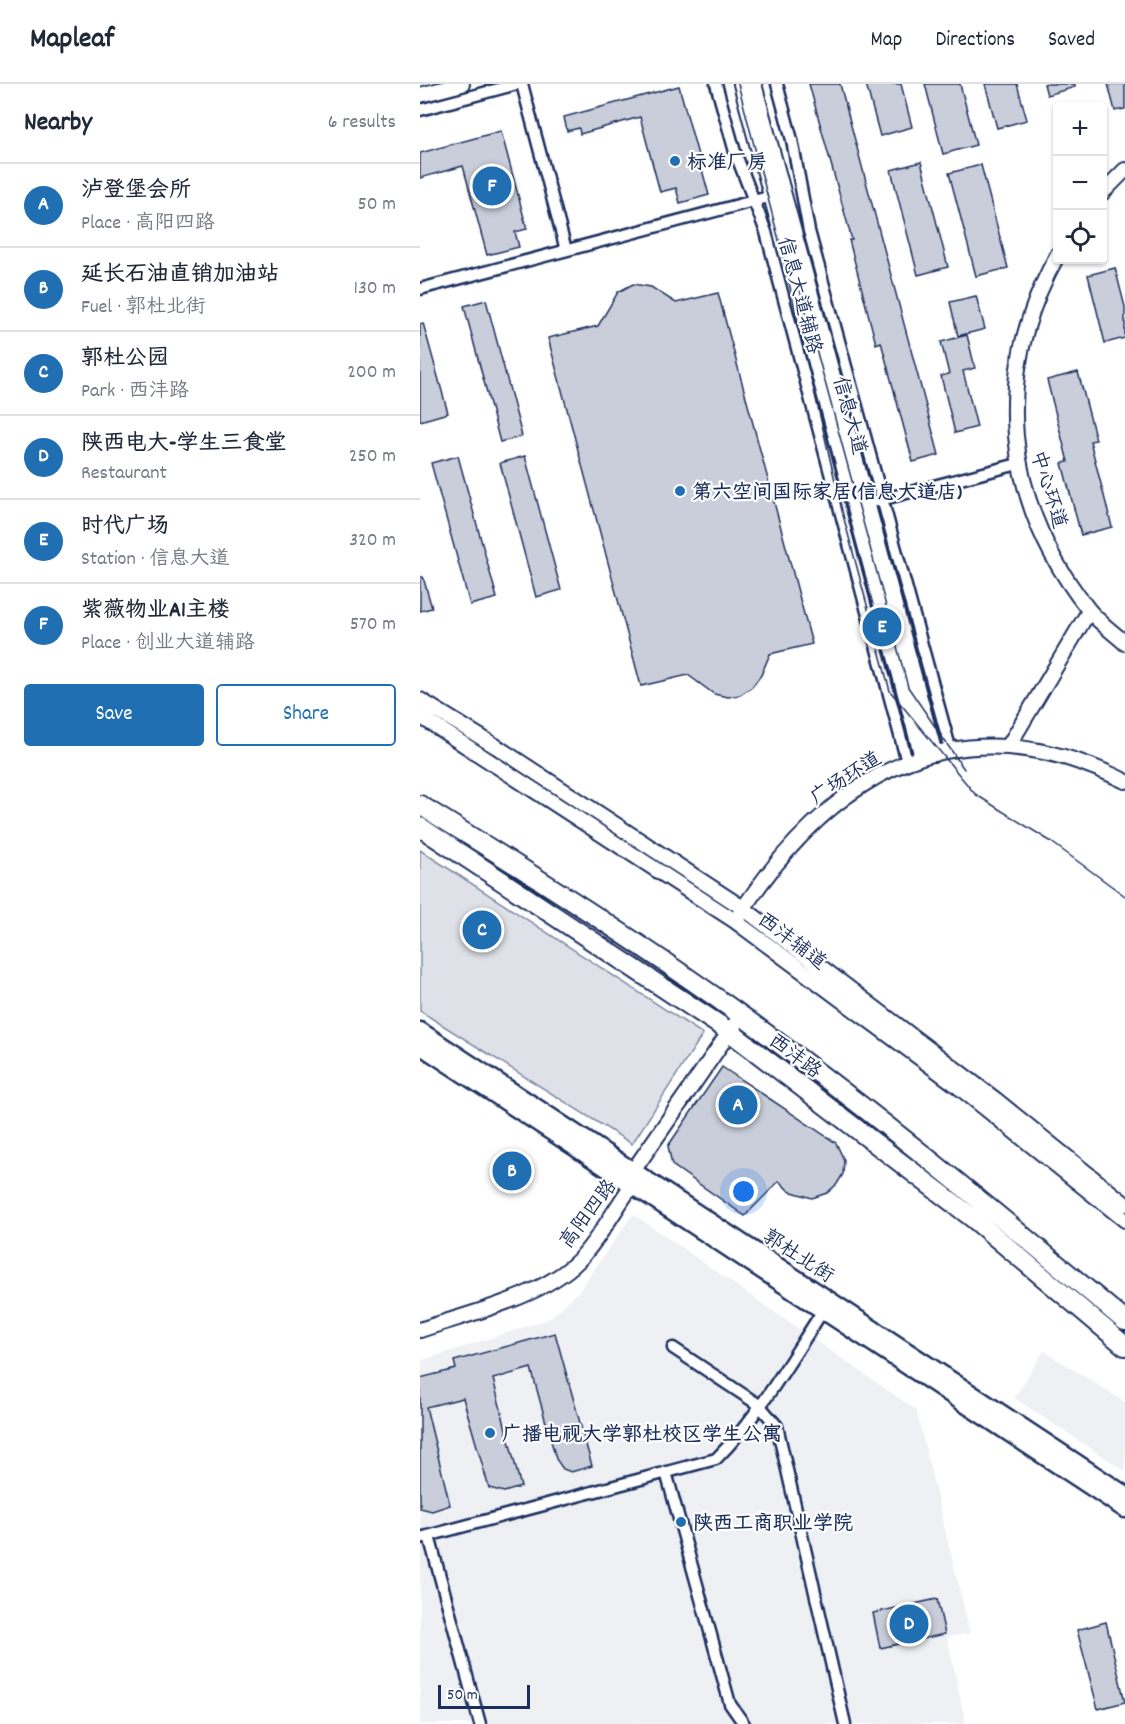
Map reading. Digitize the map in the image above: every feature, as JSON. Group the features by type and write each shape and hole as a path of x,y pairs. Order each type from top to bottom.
{"highway":[{"name":"西沣路","path":"420,805 517,865 741,1016 987,1204 1125,1321"},
{"name":"西沣路","path":"420,827 730,1032 974,1219 1125,1346"}],"main road":[{"name":"郭杜北街","path":"420,1030 632,1178"},
{"name":"郭杜北街","path":"420,1045 632,1178 826,1306 1125,1509"},
{"name":"郭杜北街","path":"826,1306 1125,1495"}],"street":[{"path":"420,95 462,84"},
{"path":"420,110 517,84"},
{"path":"522,84 566,250"},
{"name":"信息大道辅路","path":"716,84 735,152 765,232 908,762"},
{"name":"信息大道","path":"741,84 777,195 928,755"},
{"name":"信息大道","path":"754,84 777,195"},
{"name":"信息大道辅路","path":"777,84 792,140 809,231 951,751"},
{"path":"1107,188 1125,170"},
{"path":"420,290 777,195"},
{"name":"中心环道","path":"1053,263 1040,286 1024,339 1013,416 1018,464 1043,537 1060,568 1089,610 1125,643"},
{"path":"861,505 1018,464"},
{"path":"1008,747 1089,610"},
{"name":"西沣辅道","path":"420,700 497,747 743,908 996,1100 1125,1204"},
{"name":"西沣辅道","path":"420,716 735,921 955,1084 1125,1220"},
{"name":"广场环道","path":"735,921 798,836 816,819 848,793 908,762 928,755 951,751 1008,747 1054,754 1125,781"},
{"name":"高阳四路","path":"420,1330 530,1292 555,1279 579,1259 741,1016"},
{"path":"480,1724 424,1537 716,1459 731,1444 826,1306"},
{"path":"673,1348 759,1405 777,1426 844,1724"},
{"path":"666,1472 730,1704 744,1724"}],"shaded area":[{"path":"420,850 703,1034 632,1144 420,1011"},
{"name":"陕西工商职业学院","path":"633,1214 916,1410 970,1633 947,1637 966,1724 420,1724 420,1361 549,1319 579,1291"},
{"path":"1044,1351 1125,1402 1125,1471 1014,1398"}],"building":[{"path":"809,84 840,84 939,455 913,462 881,342 876,344 849,240 852,240"},
{"path":"866,84 901,84 912,127 880,136"},
{"path":"925,84 960,84 976,145 943,154"},
{"path":"985,84 1017,84 1027,120 997,128"},
{"path":"1044,84 1075,84 1075,87 1047,95"},
{"path":"1108,84 1125,84 1125,109 1115,111"},
{"name":"标准厂房","path":"679,86 709,195 680,203 676,188 660,192 640,117 580,134 579,128 567,131 564,117"},
{"path":"501,131 527,229 515,232 519,247 487,255 463,166 420,178 420,153"},
{"path":"921,162 948,267 918,275 891,170"},
{"path":"981,165 1008,268 976,276 949,173"},
{"path":"1115,268 1125,307 1125,338 1105,343 1088,275"},
{"name":"第六空间国际家居(信息大道店)","path":"633,284 651,287 676,303 718,293 812,644 770,654 761,675 752,687 740,695 728,697 714,694 688,675 641,686 548,338 598,326 618,292"},
{"path":"976,296 985,329 958,336 950,302"},
{"path":"486,300 522,436 500,442 464,306"},
{"path":"423,323 448,413 420,421 420,324"},
{"path":"967,335 975,368 963,371 977,427 955,433 941,376 949,374 941,342"},
{"path":"1078,372 1096,440 1090,441 1112,527 1081,535 1062,463 1068,462 1047,380"},
{"path":"458,456 497,598 470,605 431,463"},
{"path":"525,456 561,590 536,597 500,463"},
{"path":"420,577 423,577 432,608 420,611"},
{"path":"722,1067 836,1143 844,1160 843,1174 837,1184 827,1193 812,1198 789,1191 779,1181 745,1216 672,1165 668,1146"},
{"name":"广播电视大学郭杜校区学生公寓","path":"555,1333 592,1466 571,1472 563,1469 556,1459 531,1368 493,1379 521,1487 504,1492 489,1488 463,1398 426,1407 450,1505 432,1511 420,1508 420,1378 456,1369 454,1361"},
{"path":"937,1599 945,1634 880,1648 873,1613"},
{"path":"1106,1622 1125,1702 1098,1709 1077,1630"}],"tram line":[{"path":"738,84 780,244 843,515 890,691 975,794 1050,841 1125,896"},
{"path":"797,279 908,687 964,769"}],"place":[{"name":"标准厂房","path":"675,161"},
{"name":"紫薇物业A1主楼","path":"492,186"},
{"name":"第六空间国际家居(信息大道店)","path":"680,491"},
{"name":"时代广场","path":"882,627"},
{"name":"郭杜公园","path":"482,930"},
{"name":"泸登堡会所","path":"738,1105"},
{"name":"延长石油直销加油站","path":"512,1171"},
{"name":"广播电视大学郭杜校区学生公寓","path":"490,1433"},
{"name":"陕西工商职业学院","path":"681,1522"},
{"name":"陕西电大-学生三食堂","path":"909,1624"}]}
